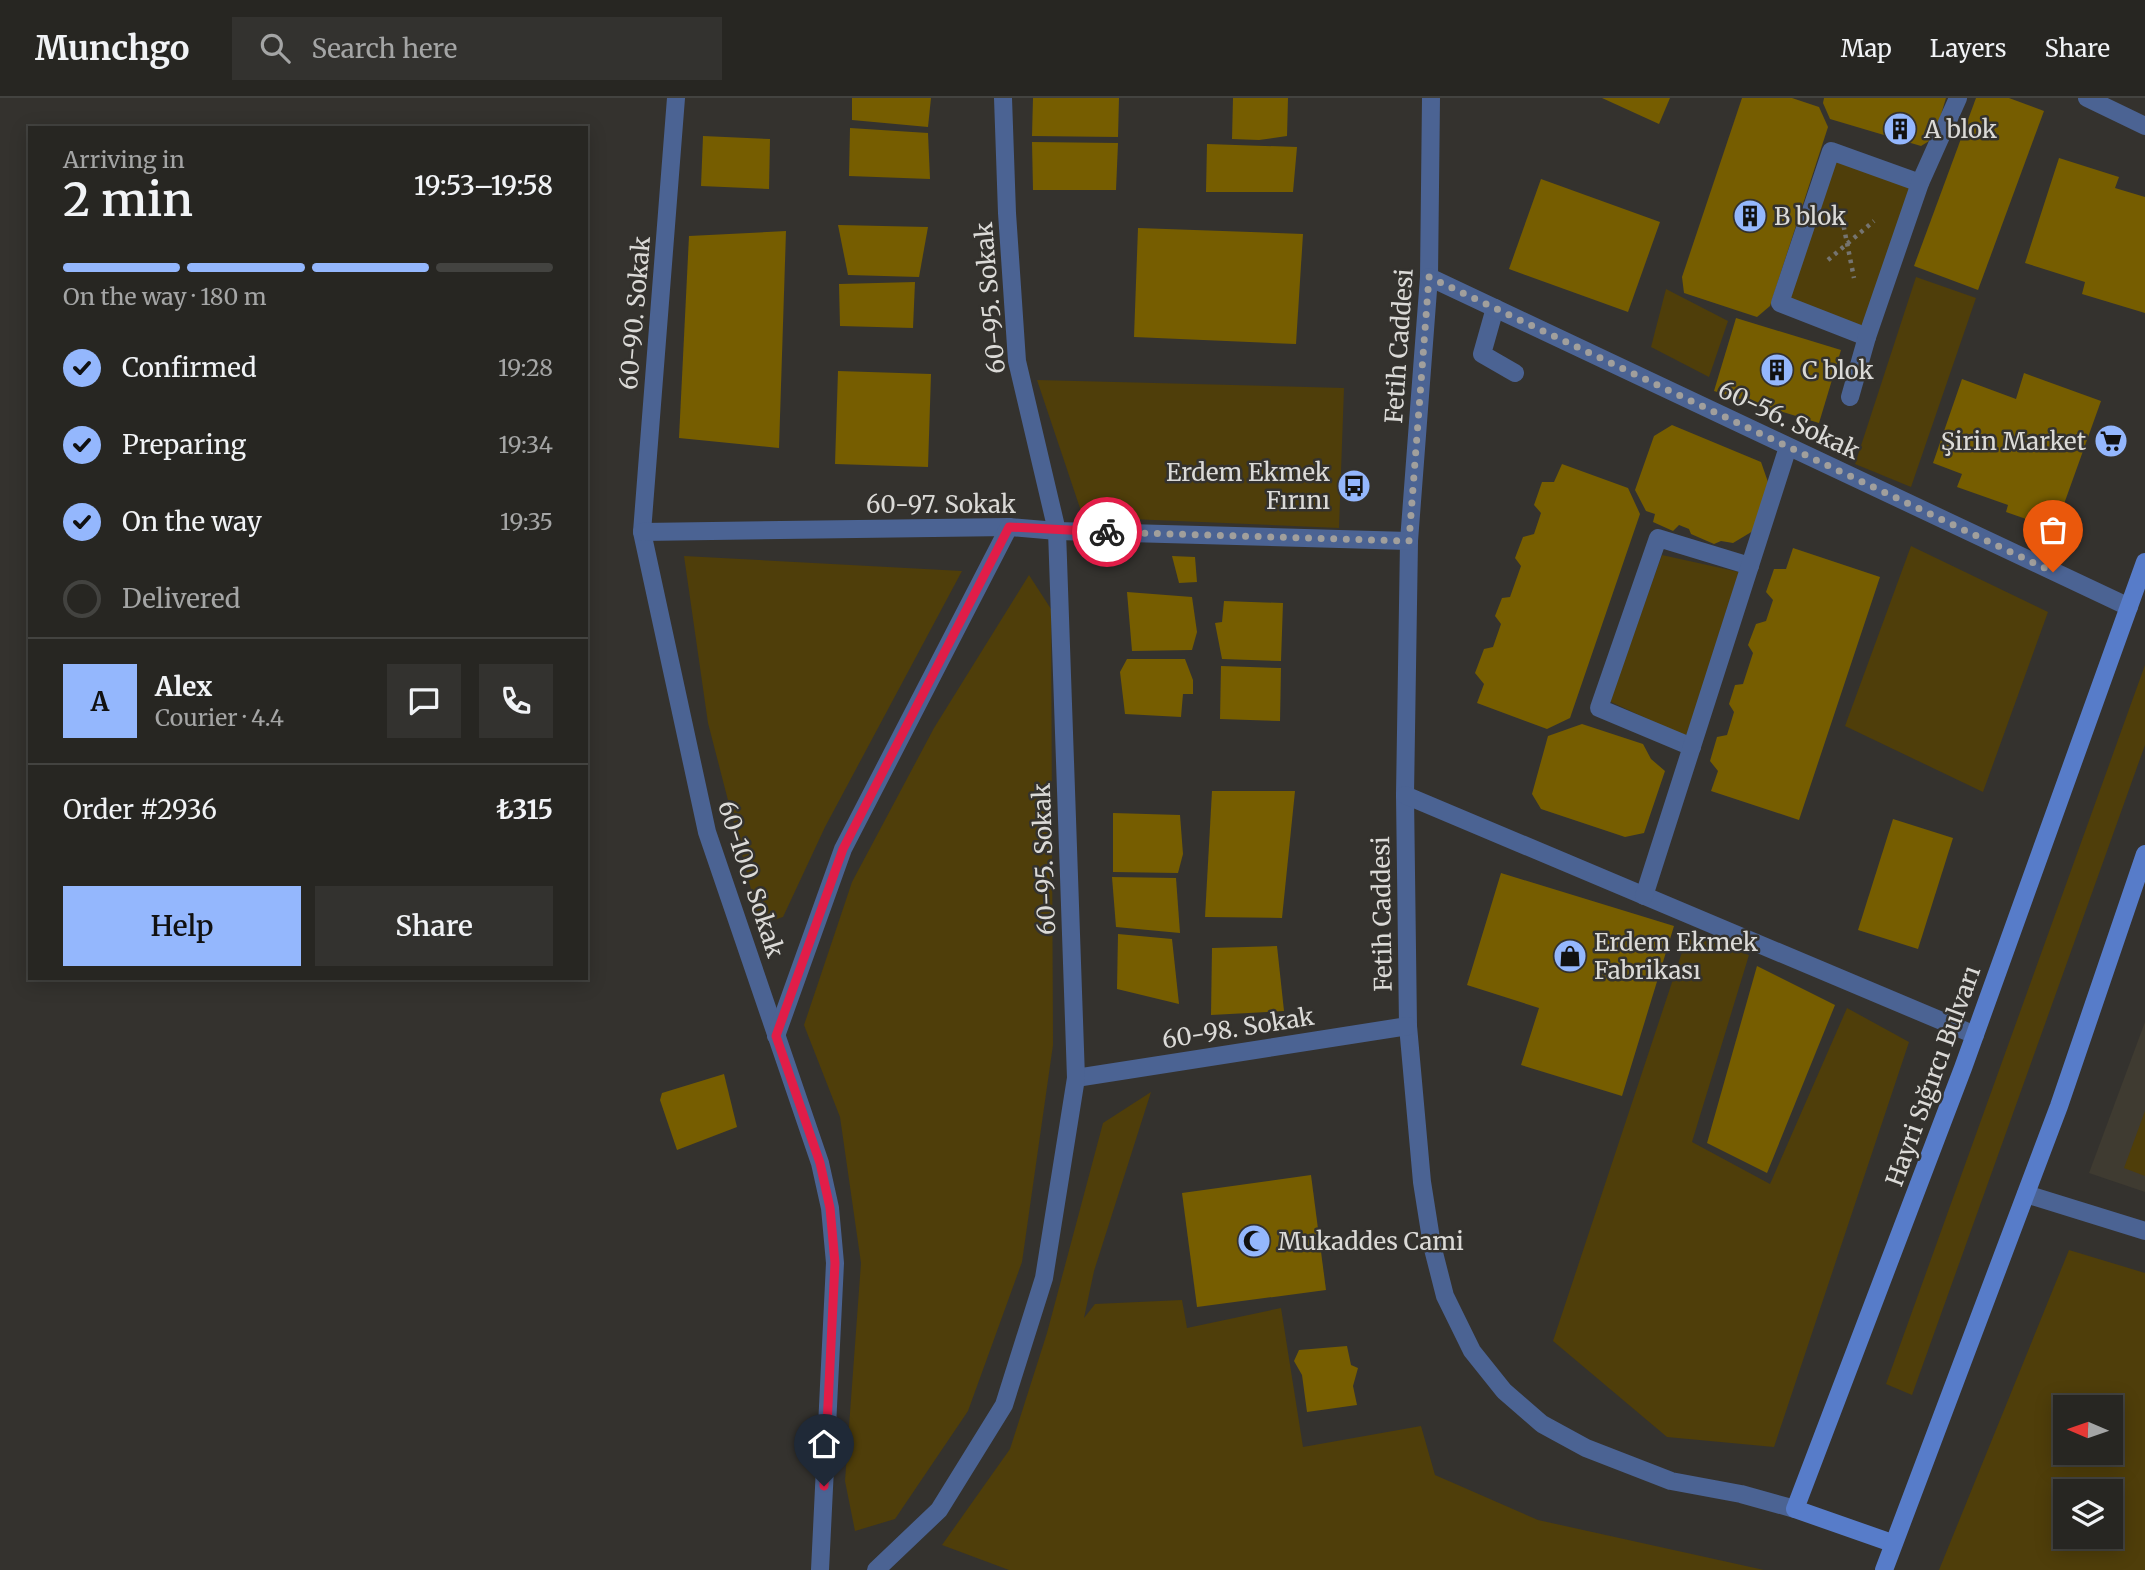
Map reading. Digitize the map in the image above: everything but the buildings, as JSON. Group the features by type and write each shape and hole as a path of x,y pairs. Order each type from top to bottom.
{"street":[{"name":"60-90. Sokak","path":"642,532 676,98"},
{"name":"60-95. Sokak","path":"876,1570 939,1510 1004,1405 1044,1278 1076,1078 1057,531 1017,361 1007,213 1003,98"},
{"name":"Fetih Caddesi","path":"1431,98 1429,277 1409,541 1405,795 1408,1026 1422,1182 1432,1245 1445,1297 1472,1351 1504,1391 1542,1424 1586,1448 1671,1481 1741,1494 1795,1509"},
{"path":"1850,397 1867,337 1920,183 1958,98"},
{"path":"2087,98 2145,126"},
{"path":"1867,337 1780,303 1831,152 1920,183"},
{"name":"60-56. Sokak","path":"1429,277 2129,607"},
{"path":"1494,308 1482,355 1514,373"},
{"path":"1644,896 1788,447"},
{"name":"60-97. Sokak","path":"642,532 1009,527 1057,531 1409,541"},
{"path":"776,1036 843,849 1009,527"},
{"name":"60-100. Sokak","path":"642,532 706,832 820,1163 830,1208 835,1263 820,1570"},
{"path":"1692,747 1599,708 1658,538 1750,566"},
{"name":"Hayri Sığırcı Bulvarı","path":"1795,1509 1975,1035 2145,562"},
{"path":"1405,795 1975,1035"},
{"path":"1884,1570 2139,892 2145,854"},
{"name":"60-98. Sokak","path":"1076,1078 1408,1026"},
{"path":"2026,1194 2145,1231"},
{"path":"1795,1509 1892,1543"}],"shaded area":[{"path":"1834,158 1912,183 1863,330 1785,296"},
{"path":"1916,277 1976,298 1911,487 1855,464"},
{"path":"1666,289 1728,321 1709,377 1651,347"},
{"path":"1037,380 1344,388 1339,528 1083,517"},
{"path":"1911,546 2048,612 1983,792 1845,726"},
{"path":"1662,555 1739,572 1686,737 1609,701"},
{"path":"684,556 962,571 825,827 783,917 760,924 708,723"},
{"path":"1029,575 1051,609 1053,1045 1022,1262 968,1411 895,1519 855,1531 845,1481 861,1263 840,1117 804,1025 852,882 934,728"},
{"path":"2145,665 2145,745 1912,1395 1886,1384"},
{"path":"1688,934 1749,955 1692,1142 1770,1184 1847,1008 1909,1042 1774,1447 1667,1437 1553,1341"},
{"path":"2145,1022 2145,1192 2089,1173"},
{"path":"1151,1092 1094,1271 1084,1318 1095,1304 1182,1300 1187,1328 1281,1308 1303,1447 1421,1426 1435,1475 1538,1520 1764,1570 1009,1570 942,1545 1010,1449 1047,1333 1103,1123"},
{"path":"2145,1111 2145,1176 2124,1168"},
{"path":"2069,1250 2145,1273 2145,1570 1939,1570"}],"way so far":[{"path":"1107,532 1409,541 1429,277 2053,572"}],"place":[{"name":"A blok","path":"1900,129"},
{"name":"B blok","path":"1750,216"},
{"name":"C blok","path":"1777,370"},
{"name":"Şirin Market","path":"2111,441"},
{"name":"Erdem Ekmek Fırını","path":"1354,486"},
{"name":"Erdem Ekmek Fabrikası","path":"1570,956"},
{"name":"Mukaddes Cami","path":"1254,1241"}],"route":[{"path":"824,1486 835,1263 830,1208 820,1163 776,1036 843,849 1009,527 1107,532"}]}
